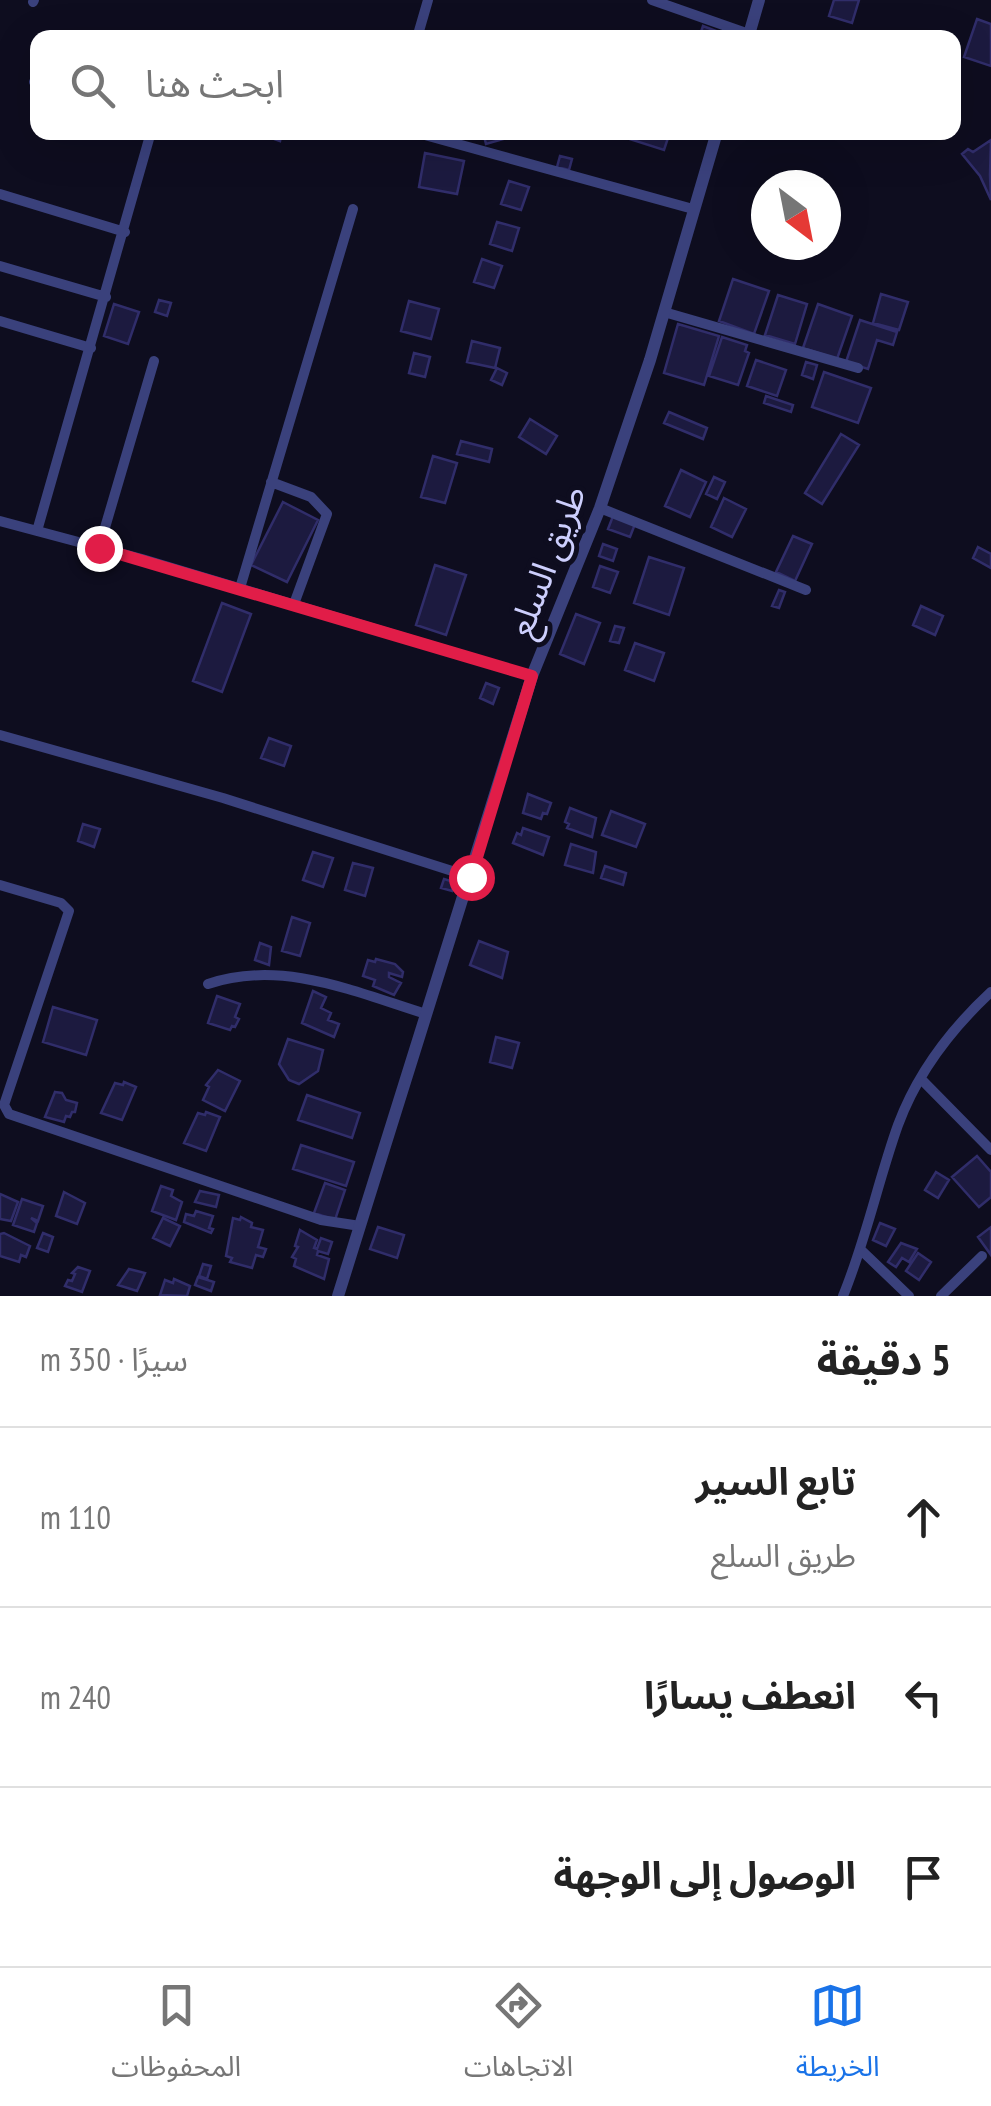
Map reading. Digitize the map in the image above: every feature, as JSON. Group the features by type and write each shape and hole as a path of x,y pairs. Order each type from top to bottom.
{"street":[{"path":"419,30 428,0"},
{"path":"652,0 732,30"},
{"path":"750,30 759,0"},
{"path":"37,531 150,140"},
{"path":"443,140 693,209"},
{"name":"طريق السلع","path":"338,1296 532,676 600,508 715,140"},
{"path":"0,194 125,232"},
{"path":"240,588 353,209"},
{"path":"0,266 106,296"},
{"path":"664,312 858,368"},
{"path":"0,321 91,348"},
{"path":"99,548 154,361"},
{"path":"272,482 312,497 327,514 294,604"},
{"path":"600,508 806,590"},
{"path":"0,521 532,676"},
{"path":"0,734 223,798 471,877"},
{"path":"0,885 62,903 69,911 4,1105 9,1114 321,1220 360,1226"},
{"path":"208,984 230,976 307,977 426,1014"},
{"path":"844,1296 899,1124 921,1079 952,1033 991,992"},
{"path":"921,1079 991,1150"},
{"path":"861,1250 910,1296"},
{"path":"940,1296 982,1256"}],"building":[{"path":"834,0 859,0 852,23 829,16"},
{"path":"977,19 991,24 991,66 964,57"},
{"path":"633,140 667,140 664,150"},
{"path":"991,140 991,200 980,176 962,154"},
{"path":"425,153 464,161 457,194 419,187"},
{"path":"560,156 572,159 569,170 557,167"},
{"path":"509,181 529,187 521,210 501,204"},
{"path":"497,222 519,228 512,251 490,244"},
{"path":"482,259 502,266 494,288 474,282"},
{"path":"733,279 769,291 754,334 719,321"},
{"path":"881,294 908,302 899,330 873,323"},
{"path":"778,295 807,304 795,344 765,335"},
{"path":"159,300 171,303 167,316 155,312"},
{"path":"409,301 439,309 431,339 401,331"},
{"path":"114,304 139,312 128,344 104,336"},
{"path":"818,304 852,316 837,359 803,348"},
{"path":"860,320 897,332 893,345 877,340 868,369 846,362"},
{"path":"678,324 719,336 704,385 664,373"},
{"path":"722,337 747,345 745,351 749,353 738,385 709,376"},
{"path":"472,341 500,348 495,368 467,362"},
{"path":"414,353 430,357 425,377 409,373"},
{"path":"756,360 786,370 777,396 747,386"},
{"path":"806,362 817,365 813,379 802,375"},
{"path":"497,368 507,373 502,385 491,380"},
{"path":"824,372 871,388 858,423 812,407"},
{"path":"766,396 793,405 791,412 764,403"},
{"path":"669,412 707,428 703,439 664,423"},
{"path":"530,419 557,436 546,454 519,437"},
{"path":"841,434 859,445 822,504 805,493"},
{"path":"461,441 492,449 489,462 457,454"},
{"path":"433,456 457,463 445,503 421,497"},
{"path":"681,470 706,482 690,517 665,506"},
{"path":"714,477 725,482 717,499 706,494"},
{"path":"724,498 746,509 732,537 711,527"},
{"path":"283,502 318,520 287,582 251,565"},
{"path":"613,516 635,524 630,537 608,529"},
{"path":"793,536 812,544 795,581 776,572"},
{"path":"603,544 617,549 613,561 599,556"},
{"path":"978,547 991,554 991,568 973,558"},
{"path":"649,557 684,568 669,615 634,603"},
{"path":"435,565 466,575 446,635 416,625"},
{"path":"600,566 618,572 610,593 593,587"},
{"path":"542,587 551,590 547,600 538,596"},
{"path":"779,590 785,592 779,608 772,606"},
{"path":"222,603 251,614 222,692 193,681"},
{"path":"921,606 943,616 935,635 913,625"},
{"path":"576,614 600,623 584,664 560,654"},
{"path":"615,626 624,628 619,643 610,641"},
{"path":"635,643 664,653 654,681 625,670"},
{"path":"486,683 499,688 493,704 480,698"},
{"path":"269,738 291,746 284,766 261,758"},
{"path":"528,794 551,803 541,819 523,813"},
{"path":"570,808 596,818 592,837 567,828"},
{"path":"611,811 645,824 636,847 602,835"},
{"path":"83,824 100,829 94,847 78,841"},
{"path":"523,828 549,837 543,855 513,843"},
{"path":"571,844 596,852 593,873 565,865"},
{"path":"313,852 333,858 323,887 303,880"},
{"path":"353,863 373,868 365,896 345,890"},
{"path":"605,866 626,873 623,885 601,878"},
{"path":"444,879 454,882 452,891 441,888"},
{"path":"292,917 310,923 300,956 282,951"},
{"path":"479,941 508,952 502,978 470,965"},
{"path":"260,943 271,947 269,965 255,960"},
{"path":"368,960 395,964 403,972 402,977 389,973 389,977 401,983 394,995 373,986 375,980 363,976"},
{"path":"313,991 326,997 321,1008 331,1013 328,1020 339,1024 334,1037 302,1023"},
{"path":"217,996 240,1004 235,1017 239,1019 230,1030 208,1023"},
{"path":"53,1007 97,1020 86,1055 43,1042"},
{"path":"496,1037 519,1043 512,1068 490,1062"},
{"path":"288,1039 323,1050 318,1071 299,1084 289,1080 279,1064"},
{"path":"218,1070 240,1081 225,1111 203,1100 209,1087 206,1085"},
{"path":"115,1083 136,1087 122,1120 101,1113"},
{"path":"55,1092 77,1103 75,1112 66,1116 64,1122 45,1117"},
{"path":"307,1095 360,1113 352,1138 298,1120"},
{"path":"198,1113 220,1117 206,1151 184,1143"},
{"path":"301,1145 354,1162 346,1186 293,1169"},
{"path":"977,1156 991,1172 991,1197 979,1207 952,1177"},
{"path":"936,1172 949,1180 938,1198 925,1190"},
{"path":"325,1183 345,1190 335,1220 314,1213"},
{"path":"161,1186 173,1190 171,1196 182,1202 176,1220 152,1211"},
{"path":"200,1191 219,1195 216,1207 195,1202"},
{"path":"64,1192 85,1203 77,1224 56,1216"},
{"path":"0,1194 18,1202 11,1221 0,1219"},
{"path":"22,1199 43,1206 38,1221 31,1218 37,1223 34,1232 13,1225"},
{"path":"196,1211 213,1216 211,1233 184,1222 186,1214 194,1216"},
{"path":"241,1217 252,1223 251,1227 263,1230 258,1247 266,1249 263,1257 256,1255 252,1268 230,1262 232,1258 226,1256 233,1218"},
{"path":"163,1218 180,1226 170,1246 153,1238"},
{"path":"880,1223 895,1229 886,1246 873,1240"},
{"path":"378,1227 404,1235 397,1258 370,1249"},
{"path":"991,1227 991,1255 978,1237"},
{"path":"300,1230 317,1240 314,1248 317,1249 321,1238 332,1242 328,1254 318,1251 317,1255 329,1259 324,1279 294,1266 296,1259 292,1257"},
{"path":"43,1233 53,1237 48,1252 37,1248"},
{"path":"0,1234 30,1246 19,1262 0,1256"},
{"path":"901,1243 917,1249 909,1262 902,1258 896,1267 888,1262"},
{"path":"918,1253 931,1262 919,1280 906,1271"},
{"path":"203,1264 211,1266 207,1279 199,1276"},
{"path":"78,1267 90,1271 82,1292 65,1286"},
{"path":"129,1269 145,1273 137,1291 118,1285"},
{"path":"198,1277 214,1282 211,1291 195,1285"},
{"path":"174,1279 190,1286 187,1296 160,1295 165,1280 173,1283"}],"route":[{"path":"99,548 532,676 471,877"}]}
